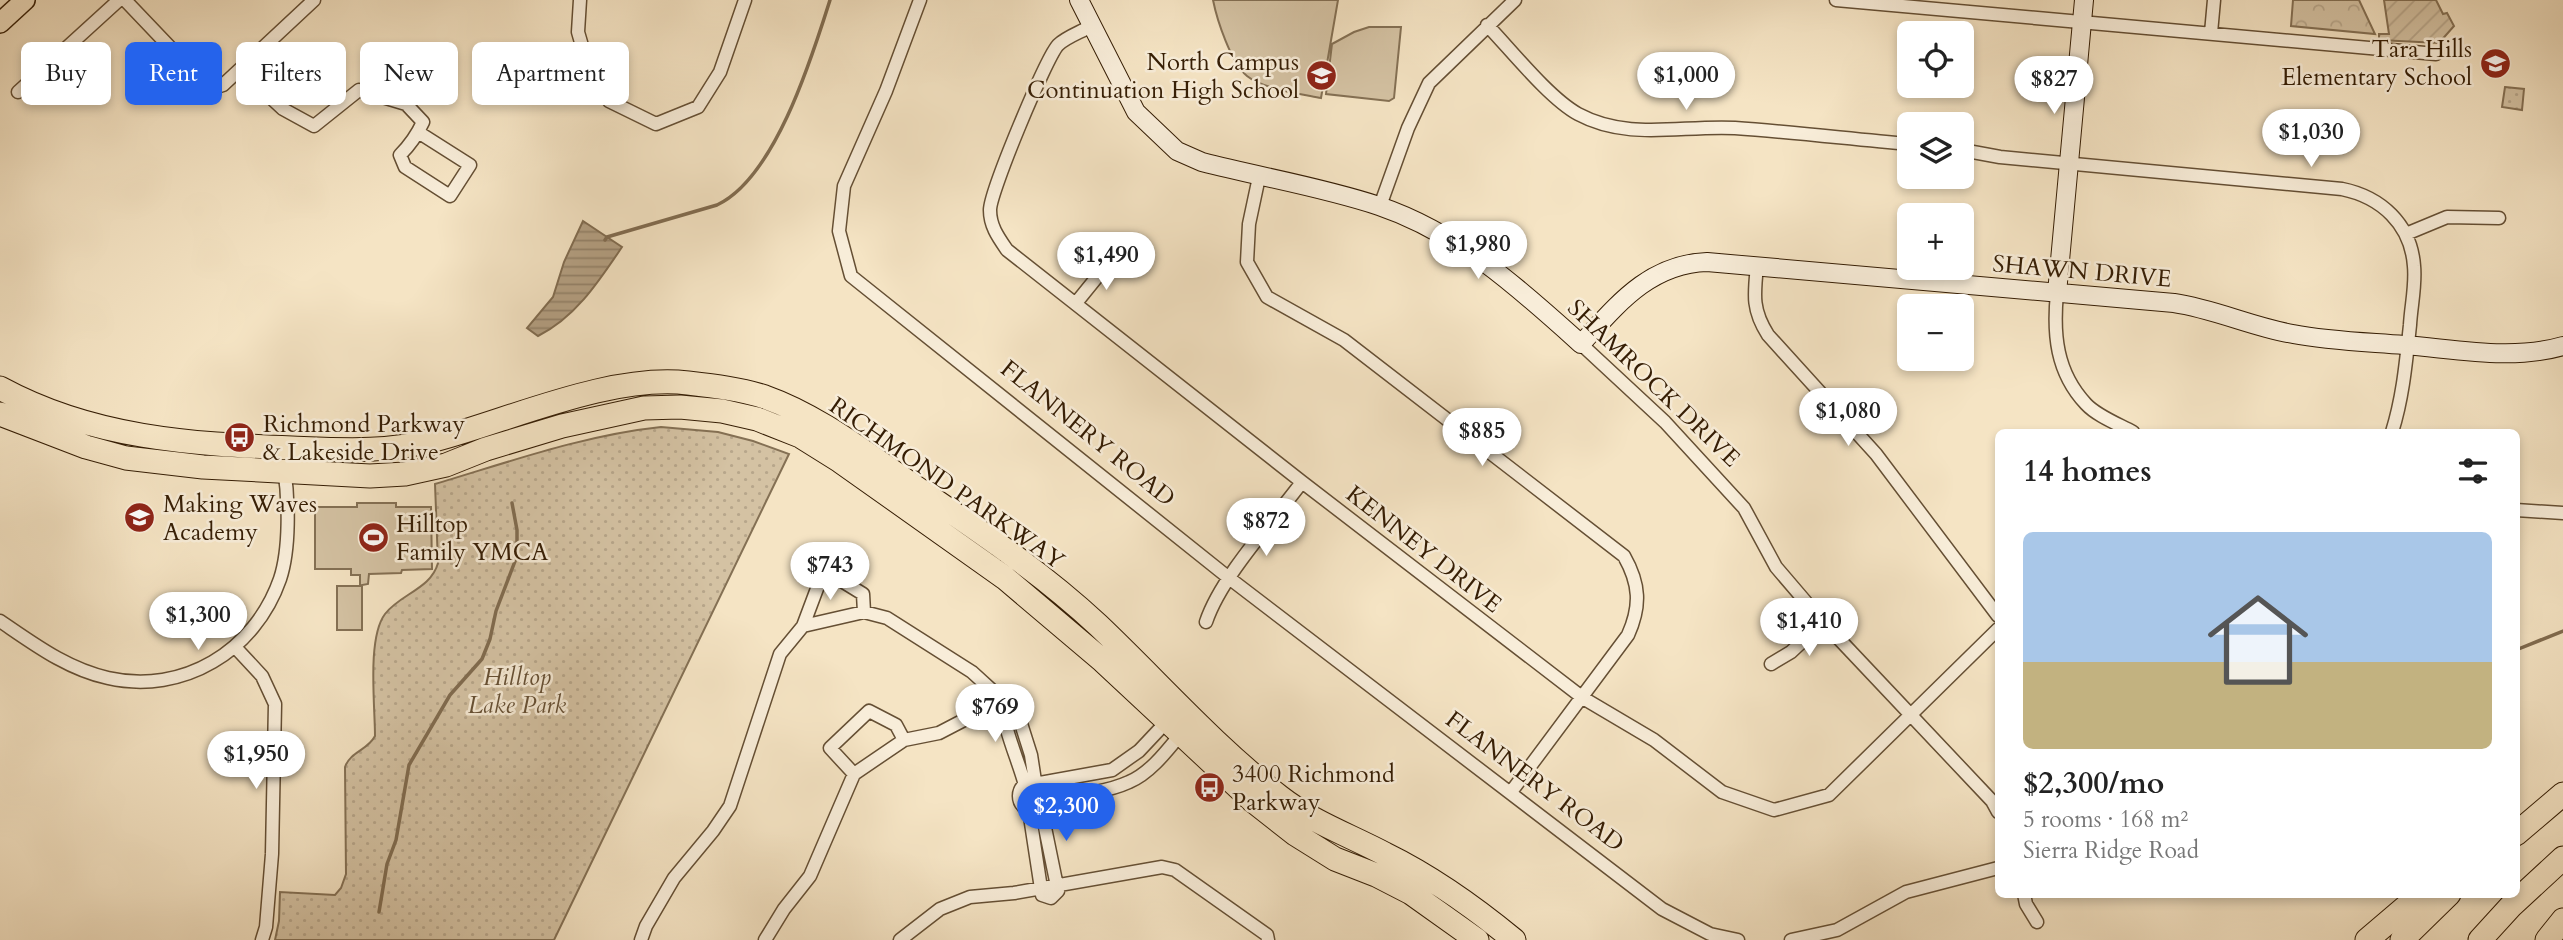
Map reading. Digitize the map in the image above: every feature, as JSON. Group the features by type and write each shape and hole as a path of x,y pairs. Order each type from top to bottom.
{"highway":[{"name":"RICHMOND PARKWAY","path":"0,388 47,411 130,434 175,442 376,451 410,446 600,391 643,384 682,382 765,398 806,416 850,442 1012,553 1094,622 1253,801 1295,834 1335,859 1376,875 1411,893 1477,940"},
{"name":"RICHMOND PARKWAY","path":"0,414 86,447 126,458 174,464 370,476 405,474 446,465 486,449 562,426 643,408 680,407 722,411 757,419 800,436 840,461 1005,578 1103,661 1304,815 1454,893 1514,940"},
{"path":"2520,831 2563,794"},
{"path":"2520,898 2563,858"},
{"path":"2367,940 2416,898"},
{"path":"2402,940 2445,898"},
{"path":"2480,940 2520,898"},
{"path":"2547,940 2563,920"}],"main road":[{"path":"0,23 25,0"}],"street":[{"path":"18,92 118,0"},
{"path":"125,0 210,87 223,85 236,73"},
{"path":"269,42 314,0"},
{"path":"580,0 578,32 587,64 609,101 656,124 698,107 720,72 745,0"},
{"name":"FLANNERY ROAD","path":"920,0 886,91 844,186 839,231 851,276 1230,578 1661,909 1710,934 1738,940"},
{"name":"SHAMROCK DRIVE","path":"1079,0 1136,112 1177,150 1202,162 1380,206 1436,231 1513,283 1665,422 1744,508 1776,567 1995,806"},
{"path":"1380,206 1422,93 1437,73 1515,0"},
{"path":"1836,0 1953,5 2082,23 2436,54"},
{"path":"2084,0 2055,334 2058,356 2069,381 2088,406 2128,429"},
{"path":"2211,33 2214,0"},
{"path":"1487,25 1566,105 1609,126 1643,131 1733,128 1897,143"},
{"name":"KENNEY DRIVE","path":"1091,26 1059,44 1046,64 996,188 990,209 993,230 1007,250 1583,698 1654,740 1722,792 1774,810 1829,795 1995,632"},
{"path":"346,100 359,90 406,104 423,122 400,155 405,167 450,196 470,165 418,132"},
{"path":"281,105 314,126 340,105"},
{"path":"1974,153 2000,158 2342,188 2362,194 2381,205 2395,218 2406,234 2414,265 2402,398 2393,429"},
{"path":"1259,177 1248,224 1247,262 1267,297 1344,340 1624,556 1634,573 1639,596 1636,618 1628,635 1511,792"},
{"path":"2406,234 2447,217 2499,218"},
{"path":"1076,303 1110,261"},
{"name":"SHAWN DRIVE","path":"1581,344 1626,296 1647,279 1667,269 1697,262 2195,306 2292,334 2516,354 2563,346"},
{"path":"1757,266 1755,306 1768,335 1876,454 1995,612"},
{"path":"0,621 77,669 109,679 147,681 176,678 218,660 235,647 261,618 280,579 286,550 285,472 280,447"},
{"path":"1206,622 1213,603 1230,578 1302,482"},
{"path":"2520,510 2563,513"},
{"path":"641,940 646,926 674,878 730,806 780,654 803,626 824,570 863,594 864,612"},
{"path":"803,626 864,612 887,618 972,672 1018,714 1031,754 1033,783"},
{"path":"1771,664 1791,652 1824,622"},
{"path":"235,647 262,676 275,704 272,854 266,927 262,940"},
{"path":"765,940 784,909 810,876 854,774 904,740 939,733 999,697"},
{"path":"854,774 830,748 869,711 896,724 904,740"},
{"path":"1180,720 1148,769 1129,782 1040,805 1023,806 1019,797 1033,783 1112,770 1180,720"},
{"path":"1033,783 1046,789 1040,805 1034,846 1040,888"},
{"path":"1040,805 1057,884"},
{"path":"1034,846 1049,843"},
{"path":"900,940 940,909 970,897 1014,893 1162,867 1175,870 1267,934 1268,940"},
{"path":"1791,940 1837,930 1906,892 1995,869"},
{"path":"2025,898 2037,922"}],"green space":[{"path":"1213,0 1338,0 1321,98 1272,88 1247,76 1230,52"},
{"path":"2293,0 2359,0 2375,34 2291,26"},
{"path":"2384,0 2436,0 2443,14 2447,13 2454,26 2439,43 2379,40 2379,34 2389,34"},
{"path":"1369,27 1401,27 1394,98 1389,101 1326,94 1332,44"},
{"path":"2505,87 2524,89 2522,110 2502,107"},
{"name":"Hilltop Lake Park","path":"661,427 718,432 789,454 554,940 275,940 280,892 335,895 346,874 345,767 375,736 374,655 379,625 391,607 429,579 438,563 435,484 575,443"},
{"name":"Hilltop Family YMCA","path":"357,503 396,503 396,507 431,507 432,569 369,574 368,584 362,585 362,630 337,630 337,586 360,586 360,575 351,575 351,569 315,569 315,507 357,507"}],"shaded area":[{"path":"583,221 622,247 575,308 564,319 538,336 527,328 553,297 564,262"}],"waterway":[{"path":"605,240 607,237 717,205 738,191 757,170 788,114 802,83 830,0"},
{"path":"379,912 387,864 396,840 409,765 450,695 482,659 496,611 517,556 517,530 512,503"},
{"path":"2520,648 2563,631"}],"place":[{"name":"Tara Hills Elementary School","path":"2495,63"},
{"name":"North Campus Continuation High School","path":"1322,76"},
{"name":"Richmond Parkway & Lakeside Drive","path":"240,438"},
{"name":"Making Waves Academy","path":"140,518"},
{"name":"Hilltop Family YMCA","path":"373,538"},
{"name":"3400 Richmond Parkway","path":"1209,788"}]}
